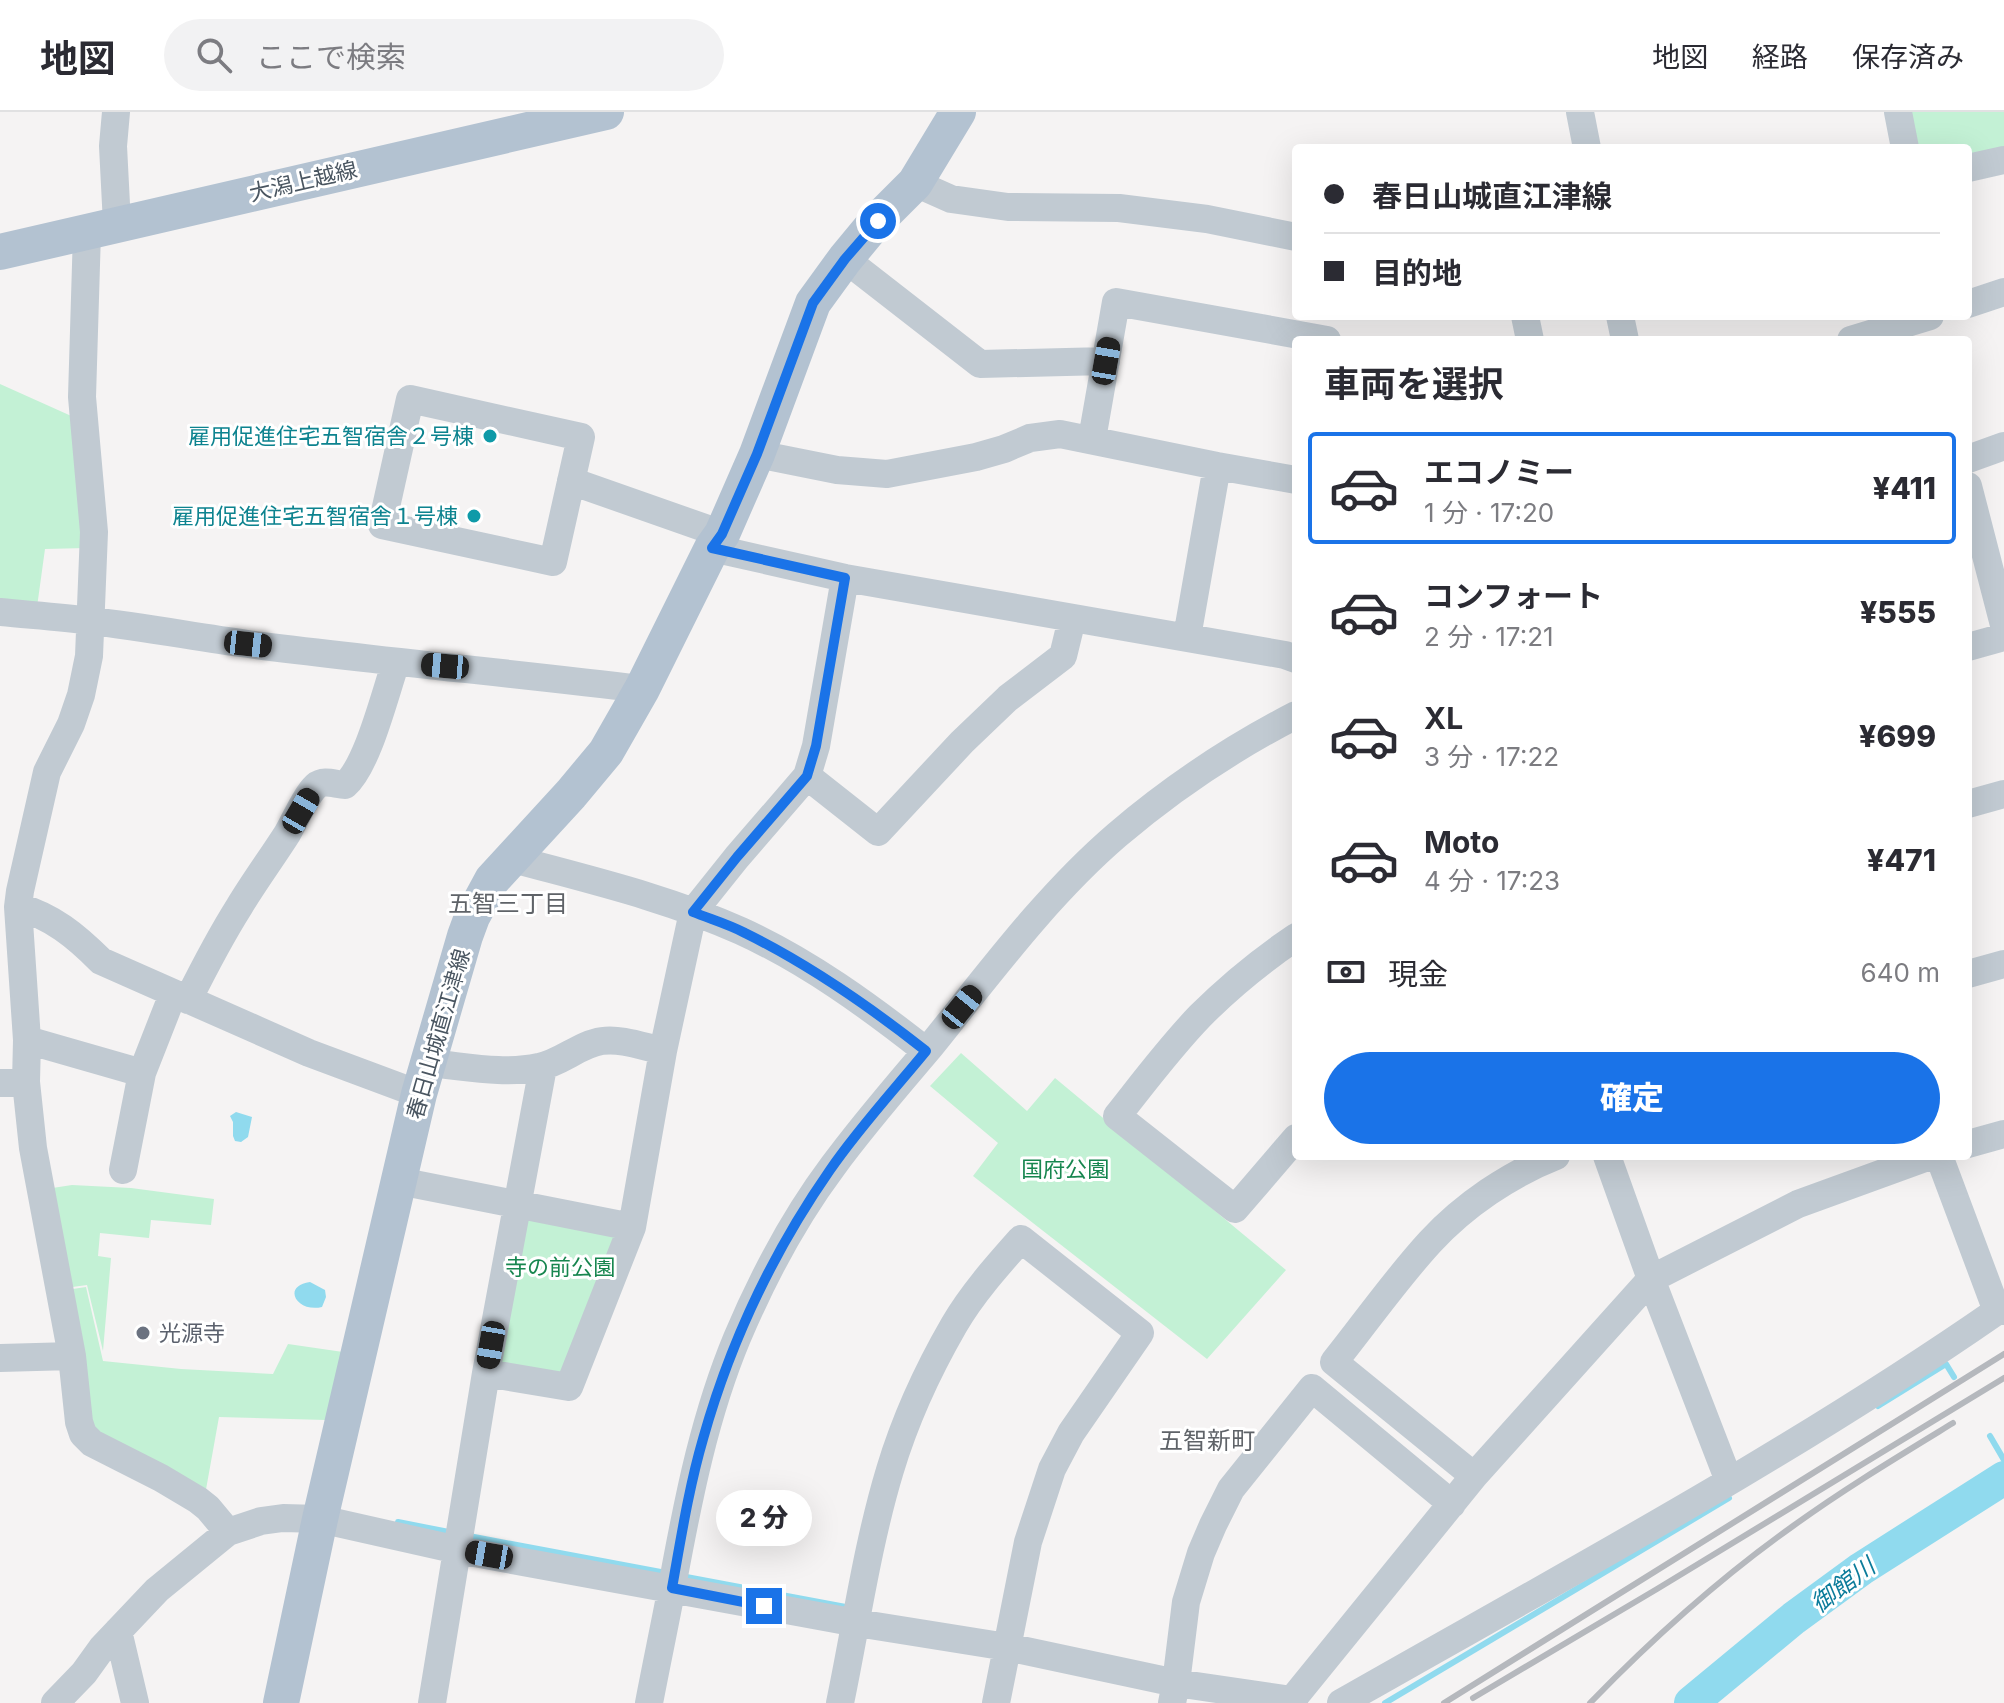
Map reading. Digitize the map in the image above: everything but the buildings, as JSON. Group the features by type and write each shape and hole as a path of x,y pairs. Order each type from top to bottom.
{"main road":[{"name":"大潟上越線","path":"0,252 606,112"},
{"name":"春日山城直江津線","path":"281,1703 320,1519 424,1078 472,917 492,880 606,752 642,689 717,541 757,454 813,303 874,224 915,183 958,112"}],"street":[{"path":"116,112 82,397 94,532 89,656 71,724 47,772 26,856 18,907 27,1040 13,1083 33,1148 72,1356 83,1434 92,1443 198,1500 228,1532"},
{"path":"1580,112 1586,144"},
{"path":"1898,112 1904,144"},
{"path":"1972,167 2004,160"},
{"path":"915,183 951,199 1008,207 1119,208 1207,219 1292,236"},
{"path":"845,259 980,364 1106,361"},
{"path":"1972,303 2004,292"},
{"path":"1092,439 1116,302 1305,336"},
{"path":"1864,336 1917,320"},
{"path":"410,399 581,437 571,481 553,562 382,525 410,399"},
{"path":"757,454 837,470 887,474 976,457 1030,438 1060,434 1292,479"},
{"path":"1972,458 2004,446"},
{"path":"1187,637 1217,466"},
{"path":"571,481 717,541 845,578 1292,658"},
{"path":"1972,501 2004,625"},
{"path":"486,1373 569,1387 632,1227 663,1051 693,912 807,776 816,746 845,578"},
{"path":"0,612 91,621 396,662 642,689"},
{"path":"807,776 878,832 1008,698 1063,656 1072,619"},
{"path":"1972,646 2004,637"},
{"path":"123,1170 142,1073 180,999 209,958 317,784 345,785 352,779 368,744 396,662"},
{"path":"649,1703 702,1441 724,1371 748,1314 784,1244 833,1166 1034,919 1076,874 1165,796 1248,739 1292,717"},
{"path":"1972,803 2004,794"},
{"path":"513,859 640,892 742,931 821,975 926,1051"},
{"path":"18,907 58,923 101,961 180,999 309,1053 424,1078 543,1067 599,1041 663,1051"},
{"path":"1292,940 1263,960 1201,1016 1117,1116 1235,1209 1292,1143"},
{"path":"1972,973 2004,964"},
{"path":"27,1040 142,1073"},
{"path":"432,1703 486,1373 543,1067"},
{"path":"1972,1143 2004,1134"},
{"path":"1474,1476 1334,1362 1430,1242 1460,1213 1501,1184 1548,1160"},
{"path":"1608,1160 1729,1481"},
{"path":"55,1703 84,1673 102,1648 177,1572 228,1532 261,1521 283,1518 320,1519 458,1550 857,1623 1007,1647 1174,1693 1293,1701 1474,1476 1651,1279 1798,1204 1919,1160"},
{"path":"1341,1703 1729,1481 2000,1311 1941,1160"},
{"path":"399,1181 632,1227"},
{"path":"840,1703 874,1531 890,1469 909,1415 955,1323 1021,1239 1140,1333 1071,1433 1052,1469 1028,1542 996,1703"},
{"path":"0,1358 72,1356"},
{"path":"1174,1693 1186,1602 1213,1525 1231,1489 1312,1388 1452,1504"},
{"path":"118,1631 135,1703"}],"green space":[{"path":"1908,112 2004,112 2004,153 1972,160 1972,144 1913,144"},
{"path":"0,384 78,419 86,548 45,549 37,607 0,604"},
{"name":"国府公園","path":"961,1053 1027,1111 1055,1078 1286,1270 1207,1359 973,1176 998,1143 930,1086"},
{"path":"72,1185 131,1188 214,1199 211,1225 151,1220 149,1238 100,1233 98,1256 111,1258 103,1351 87,1285 65,1288 46,1189"},
{"name":"寺の前公園","path":"524,1212 621,1231 569,1371 555,1378 496,1365"},
{"path":"86,1287 103,1361 273,1374 288,1344 343,1352 326,1420 219,1417 205,1495 91,1430 66,1290"}],"water":[{"path":"236,1112 252,1117 248,1137 241,1142 235,1141 233,1136 230,1116"},
{"path":"310,1282 325,1290 322,1307 306,1306 296,1298 296,1288"}],"waterway":[{"path":"1878,1406 1946,1364 1954,1377"},
{"path":"1990,1436 2004,1460"},
{"name":"御館川","path":"1691,1703 1794,1618 1861,1569 2004,1478"},
{"path":"1385,1703 1729,1498"},
{"path":"398,1522 454,1533"},
{"path":"469,1536 666,1573"},
{"path":"681,1576 851,1608"}],"railway":[{"path":"1444,1703 2004,1354"},
{"path":"1473,1698 2004,1378"},
{"path":"1590,1703 1638,1655 1739,1566 1812,1512 1953,1423"}],"place":[{"name":"雇用促進住宅五智宿舎２号棟","path":"490,436"},
{"name":"雇用促進住宅五智宿舎１号棟","path":"474,516"},
{"name":"光源寺","path":"143,1333"}],"district":[{"name":"五智三丁目","path":"508,903"},
{"name":"五智新町","path":"1207,1440"}],"route":[{"path":"764,1606 672,1588 702,1441 737,1339 784,1244 833,1166 926,1051 821,975 742,931 693,912 807,776 816,746 845,578 712,548 722,534 757,454 813,303 878,221"}]}
